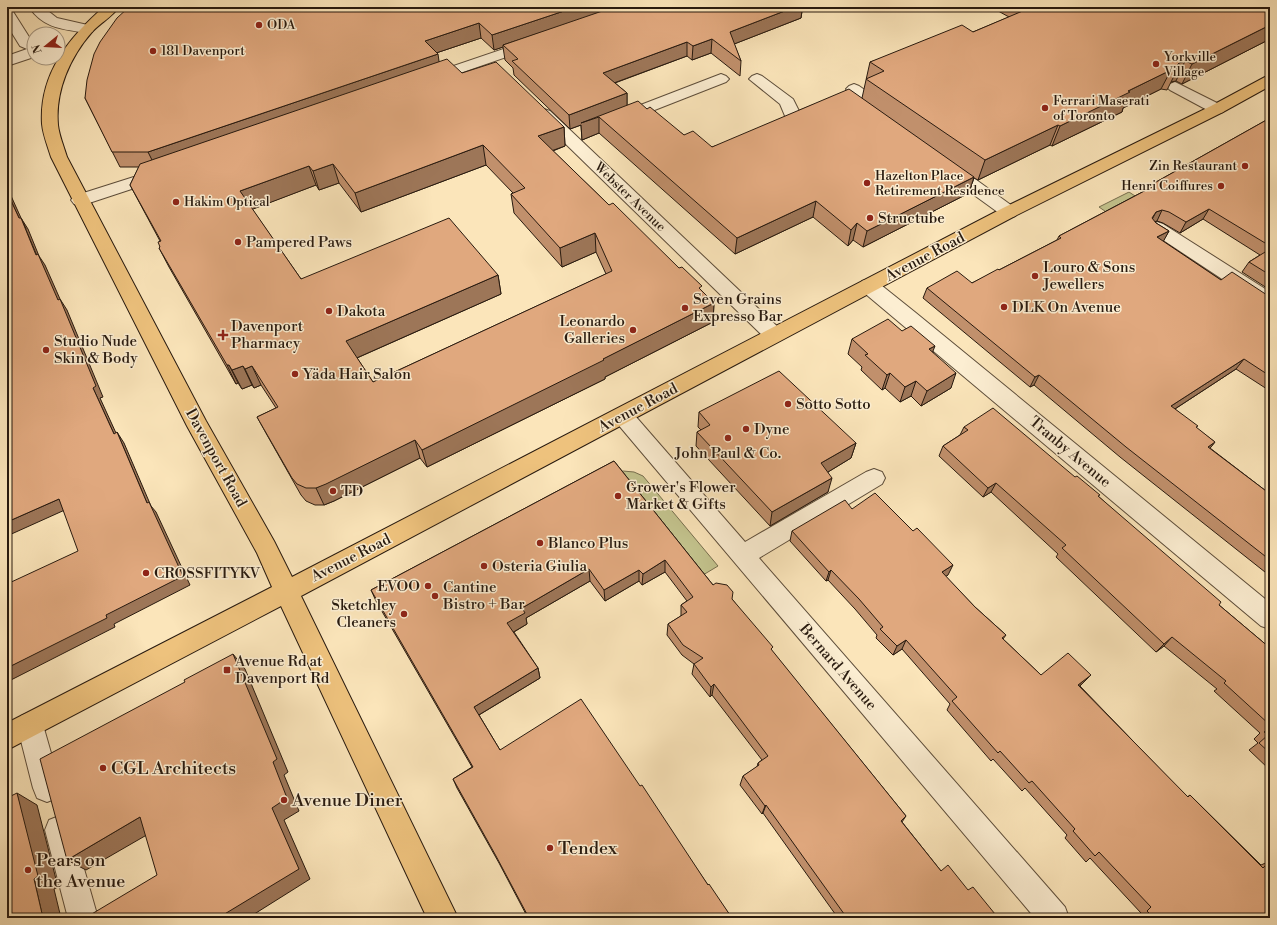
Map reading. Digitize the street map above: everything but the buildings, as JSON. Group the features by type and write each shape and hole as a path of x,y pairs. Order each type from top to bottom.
{"main road":[{"name":"Davenport Road","path":"66,51 87,29 112,7"},
{"name":"Davenport Road","path":"59,66 52,94 50,125 59,158 198,426 266,548 443,918"},
{"name":"Avenue Road","path":"19,731 1014,209 1217,109 1270,81"}],"street":[{"path":"36,7 42,17 55,23 87,29"},
{"path":"7,13 26,43"},
{"path":"412,85 492,64 548,38"},
{"path":"7,60 26,54"},
{"path":"606,123 721,79"},
{"path":"757,79 787,102 794,120 845,96 895,124 854,89"},
{"path":"1175,88 1217,109"},
{"name":"Webster Avenue","path":"530,101 774,335"},
{"path":"568,137 585,131"},
{"path":"940,156 1014,209"},
{"path":"80,200 176,168"},
{"path":"1157,228 1270,301"},
{"name":"Tranby Avenue","path":"869,286 916,323 1270,618"},
{"name":"Bernard Avenue","path":"622,416 1054,918"},
{"path":"742,556 874,478"},
{"path":"19,731 83,918"}],"green space":[{"path":"1129,192 1167,217 1138,234 1099,207"},
{"path":"618,472 634,472 643,476 718,566 698,578"}],"place":[{"name":"ODA","path":"259,25"},
{"name":"181 Davenport","path":"153,51"},
{"name":"Yorkville Village","path":"1156,64"},
{"name":"Ferrari Maserati of Toronto","path":"1045,108"},
{"name":"Zin Restaurant","path":"1245,166"},
{"name":"Hazelton Place Retirement Residence","path":"867,183"},
{"name":"Henri Coiffures","path":"1221,186"},
{"name":"Hakim Optical","path":"176,202"},
{"name":"Structube","path":"870,218"},
{"name":"Pampered Paws","path":"238,242"},
{"name":"Louro & Sons Jewellers","path":"1035,276"},
{"name":"DLK On Avenue","path":"1004,307"},
{"name":"Seven Grains Expresso Bar","path":"685,308"},
{"name":"Dakota","path":"329,311"},
{"name":"Leonardo Galleries","path":"633,330"},
{"name":"Davenport Pharmacy","path":"223,335"},
{"name":"Studio Nude Skin & Body","path":"46,350"},
{"name":"Yäda Hair Salon","path":"295,374"},
{"name":"Sotto Sotto","path":"788,404"},
{"name":"Dyne","path":"746,429"},
{"name":"John Paul & Co.","path":"728,438"},
{"name":"TD","path":"333,491"},
{"name":"Grower's Flower Market & Gifts","path":"618,496"},
{"name":"Blanco Plus","path":"540,543"},
{"name":"Osteria Giulia","path":"484,566"},
{"name":"CROSSFITYKV","path":"146,573"},
{"name":"EVOO","path":"428,586"},
{"name":"Cantine Bistro + Bar","path":"435,596"},
{"name":"Sketchley Cleaners","path":"404,614"},
{"name":"Avenue Rd at Davenport Rd","path":"227,670"},
{"name":"CGL Architects","path":"103,768"},
{"name":"Avenue Diner","path":"284,800"},
{"name":"Tendex","path":"550,848"},
{"name":"Pears on the Avenue","path":"28,870"}]}
